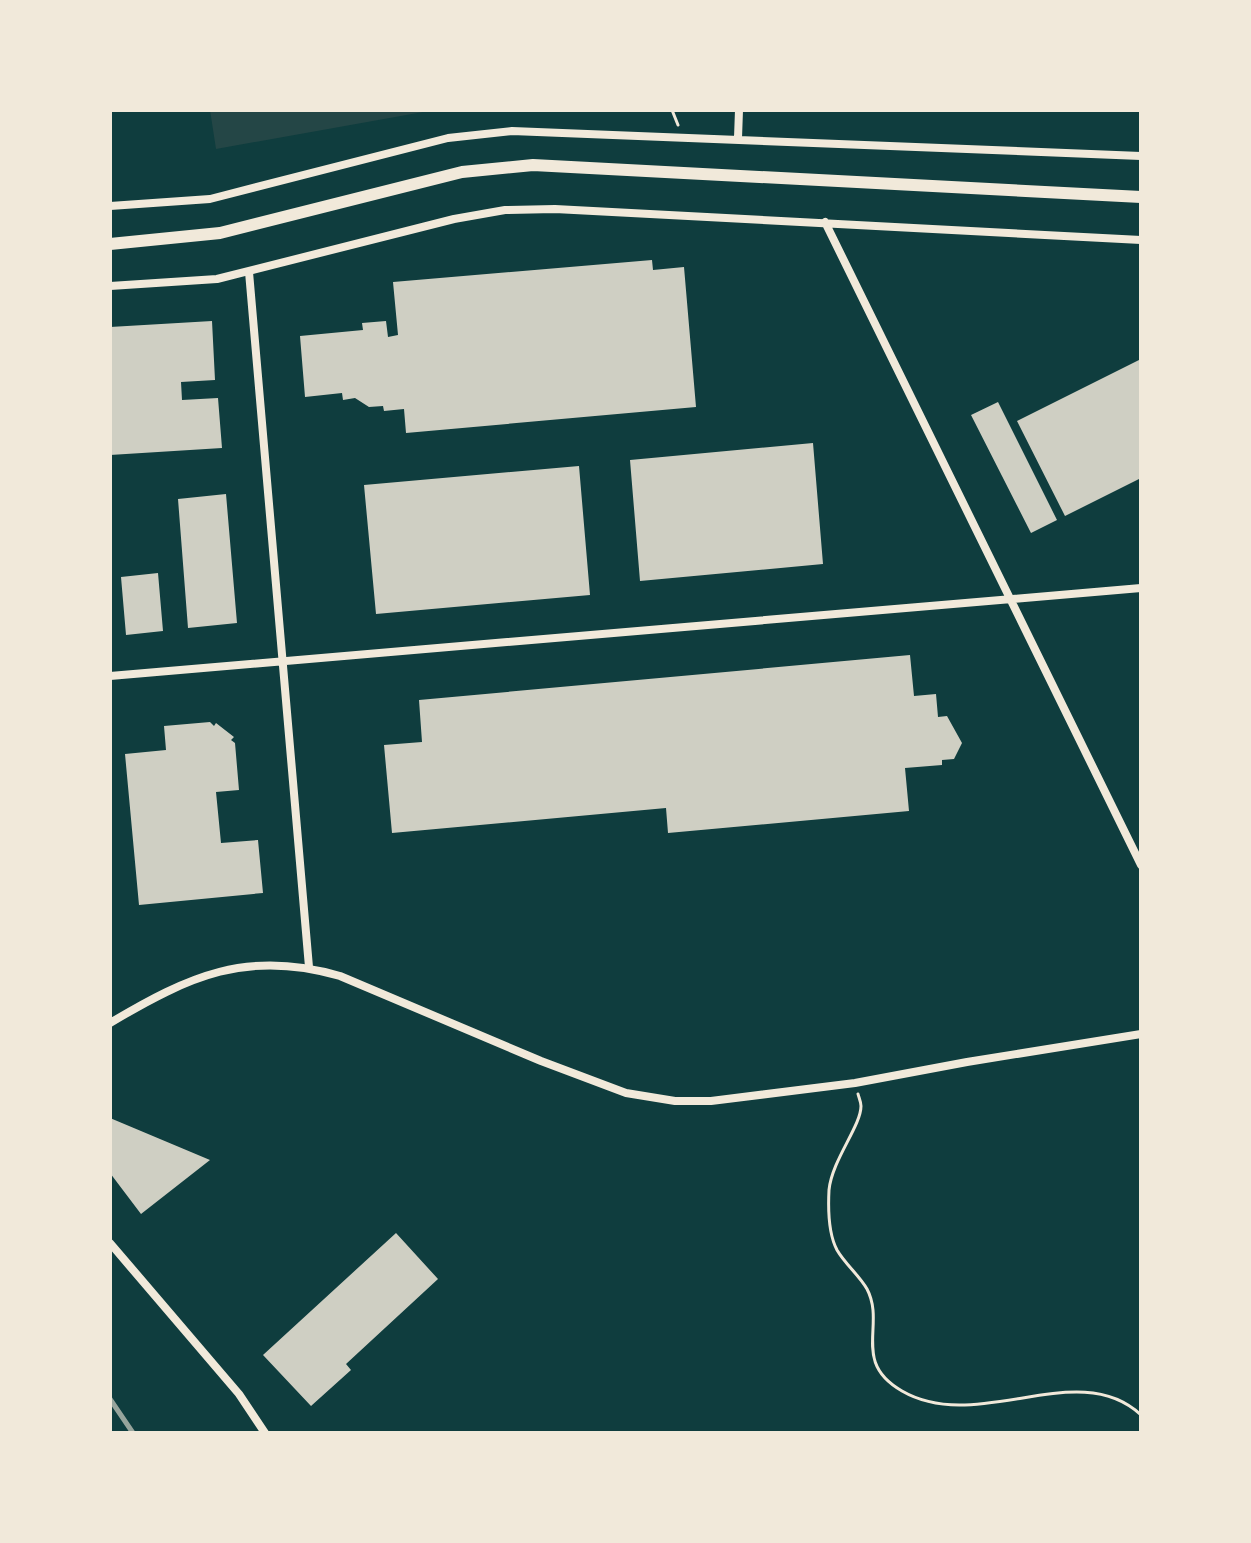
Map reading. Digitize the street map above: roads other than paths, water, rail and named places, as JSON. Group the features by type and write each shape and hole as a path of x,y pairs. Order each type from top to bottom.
{"street":[{"path":"738,138 739,110"},
{"path":"110,206 210,199 479,132 540,131 738,138 1141,156"},
{"path":"110,244 220,233 462,172 533,165 1141,197"},
{"path":"110,286 193,282 249,272 454,219 505,210 555,209 1141,240"},
{"path":"825,222 1141,865"},
{"path":"249,272 309,967"},
{"path":"110,676 1141,588"},
{"path":"110,1023 162,992 207,974 276,964 309,967 340,976 541,1061 626,1093 675,1101 711,1101 855,1083 1141,1034"},
{"path":"110,1243 239,1394 265,1433"}],"railway":[{"path":"110,1399 133,1433"}]}
